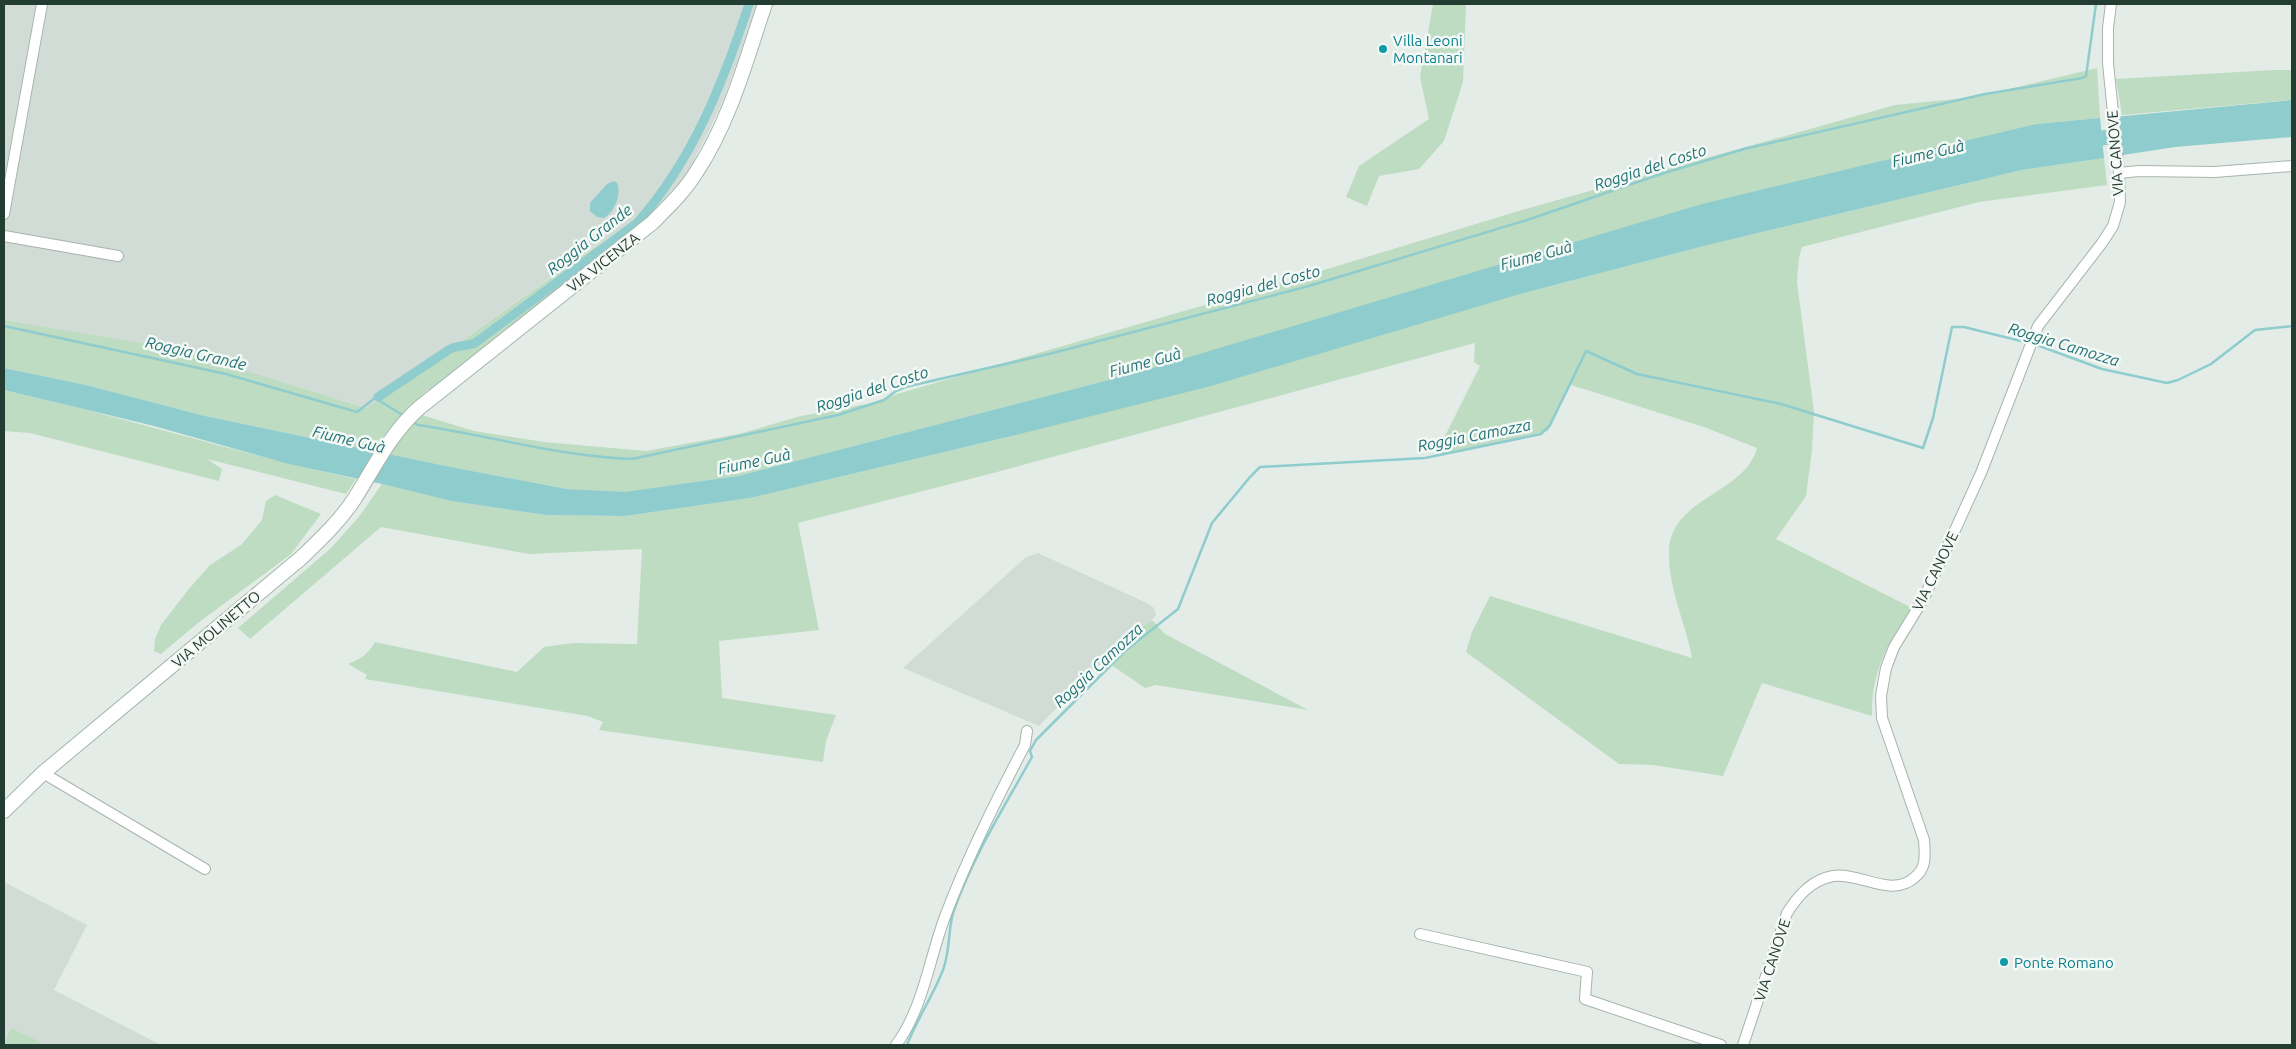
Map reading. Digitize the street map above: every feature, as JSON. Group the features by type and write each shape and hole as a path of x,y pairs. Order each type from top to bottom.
{"main road":[{"name":"VIA VICENZA","path":"372,469 402,423 652,224 680,195 698,171 719,131 765,4"},
{"name":"VIA MOLINETTO","path":"4,811 43,773 302,558 332,528 356,497 372,469"}],"street":[{"path":"4,214 42,4"},
{"name":"VIA CANOVE","path":"1744,1045 1787,913 1798,896 1816,882 1834,876 1853,877 1891,887 1908,883 1924,867 1926,857 1924,840 1882,718 1881,696 1886,668 1894,647 1924,598 1977,482 2038,326 2102,244 2113,226 2120,202 2108,63 2108,28 2111,4"},
{"path":"2119,173 2139,171 2215,172 2292,166"},
{"path":"4,236 118,256"},
{"path":"896,1045 919,1003 926,971 945,915 972,850 1025,745 1027,730"},
{"path":"43,773 206,869"},
{"path":"1420,934 1586,972 1585,999 1721,1045"}],"shaded area":[{"path":"4,4 758,4 723,101 688,171 667,200 603,252 598,244 366,408 197,355 142,343 4,320"},
{"path":"1038,553 1149,604 1154,608 1156,615 1121,643 1039,726 903,668 1026,557"},
{"path":"4,882 87,925 54,990 161,1045 4,1045"}],"green space":[{"path":"1433,4 1466,4 1463,82 1444,141 1419,169 1379,176 1367,206 1346,197 1359,166 1429,119 1420,77"},
{"path":"2097,68 2100,118 2036,124 1139,372 738,476 625,493 567,489 456,468 205,416 86,385 4,368 4,320 142,343 197,355 366,408 599,244 603,252 435,391 429,389 405,410 474,431 544,442 646,451 739,434 801,416 878,402 897,394 1281,283 1522,210 1895,105 1976,97"},
{"path":"2292,70 2292,100 2122,115 2116,79"},
{"path":"2104,158 2107,185 1979,202 1802,247 1799,257 1797,282 1814,412 1812,450 1806,496 1776,539 1912,608 1882,659 1874,686 1872,716 1762,683 1723,776 1653,765 1619,764 1466,652 1472,632 1490,596 1692,658 1671,579 1669,552 1672,534 1681,519 1694,507 1738,476 1750,463 1757,448 1704,427 1571,385 1548,431 1435,456 1480,366 1474,362 1475,343 997,472 798,523 819,630 719,641 722,698 836,715 826,741 823,762 599,730 603,722 588,716 365,679 367,675 348,664 364,656 375,642 517,672 544,647 573,643 637,644 642,549 529,554 381,527 250,639 238,628 331,548 358,518 382,484 451,501 546,515 625,516 750,498 1016,435 1520,294 1708,245 2022,170"},
{"path":"4,390 356,479 346,494 207,459 222,469 219,481 30,433 4,431"},
{"path":"275,495 321,514 291,554 198,623 161,654 154,651 155,639 161,625 188,590 210,565 241,545 262,520 266,501"},
{"path":"1152,620 1165,634 1308,710 1156,685 1145,688 1104,660 1121,643"},
{"path":"11,1028 42,1043 40,1045 4,1044"}],"water":[{"path":"2292,100 2292,137 2175,147 2123,155 2113,117"},
{"path":"2100,118 2104,158 2022,170 1708,245 1520,294 1211,386 1016,435 750,498 625,516 546,515 451,501 289,464 150,425 4,390 4,368 86,385 205,416 456,468 567,489 625,492 738,476 1139,372 1702,204 2036,124"},
{"path":"614,181 618,187 618,198 614,208 608,216 604,218 597,217 590,211 590,203 607,184"}],"waterway":[{"name":"Roggia Grande","path":"378,397 450,349 475,343 637,223 657,199 674,173 704,120 728,63 749,4"},
{"name":"Roggia del Costo","path":"413,422 418,425 551,450 632,459 838,415 884,400 905,387 1049,354 1309,286 1530,219 1658,175 1744,149 1985,94 2082,78 2086,76 2096,4"},
{"name":"Fiume Guà","path":"2083,140 2130,135"},
{"name":"Roggia Grande","path":"4,326 226,374 357,412 375,398 404,416"},
{"name":"Roggia Camozza","path":"2034,344 2102,369 2167,383 2178,380 2211,364 2255,330 2292,326"},
{"name":"Roggia Camozza","path":"907,1045 943,970 947,956 951,920 969,872 1032,757 1030,751 1036,740 1125,651 1178,609 1212,523 1260,467 1425,458 1541,434 1550,425 1586,351 1637,374 1781,404 1923,448 1933,418 1952,327 1964,327 2029,343"}],"place":[{"name":"Villa Leoni Montanari","path":"1383,49"},
{"name":"Ponte Romano","path":"2004,962"}]}
